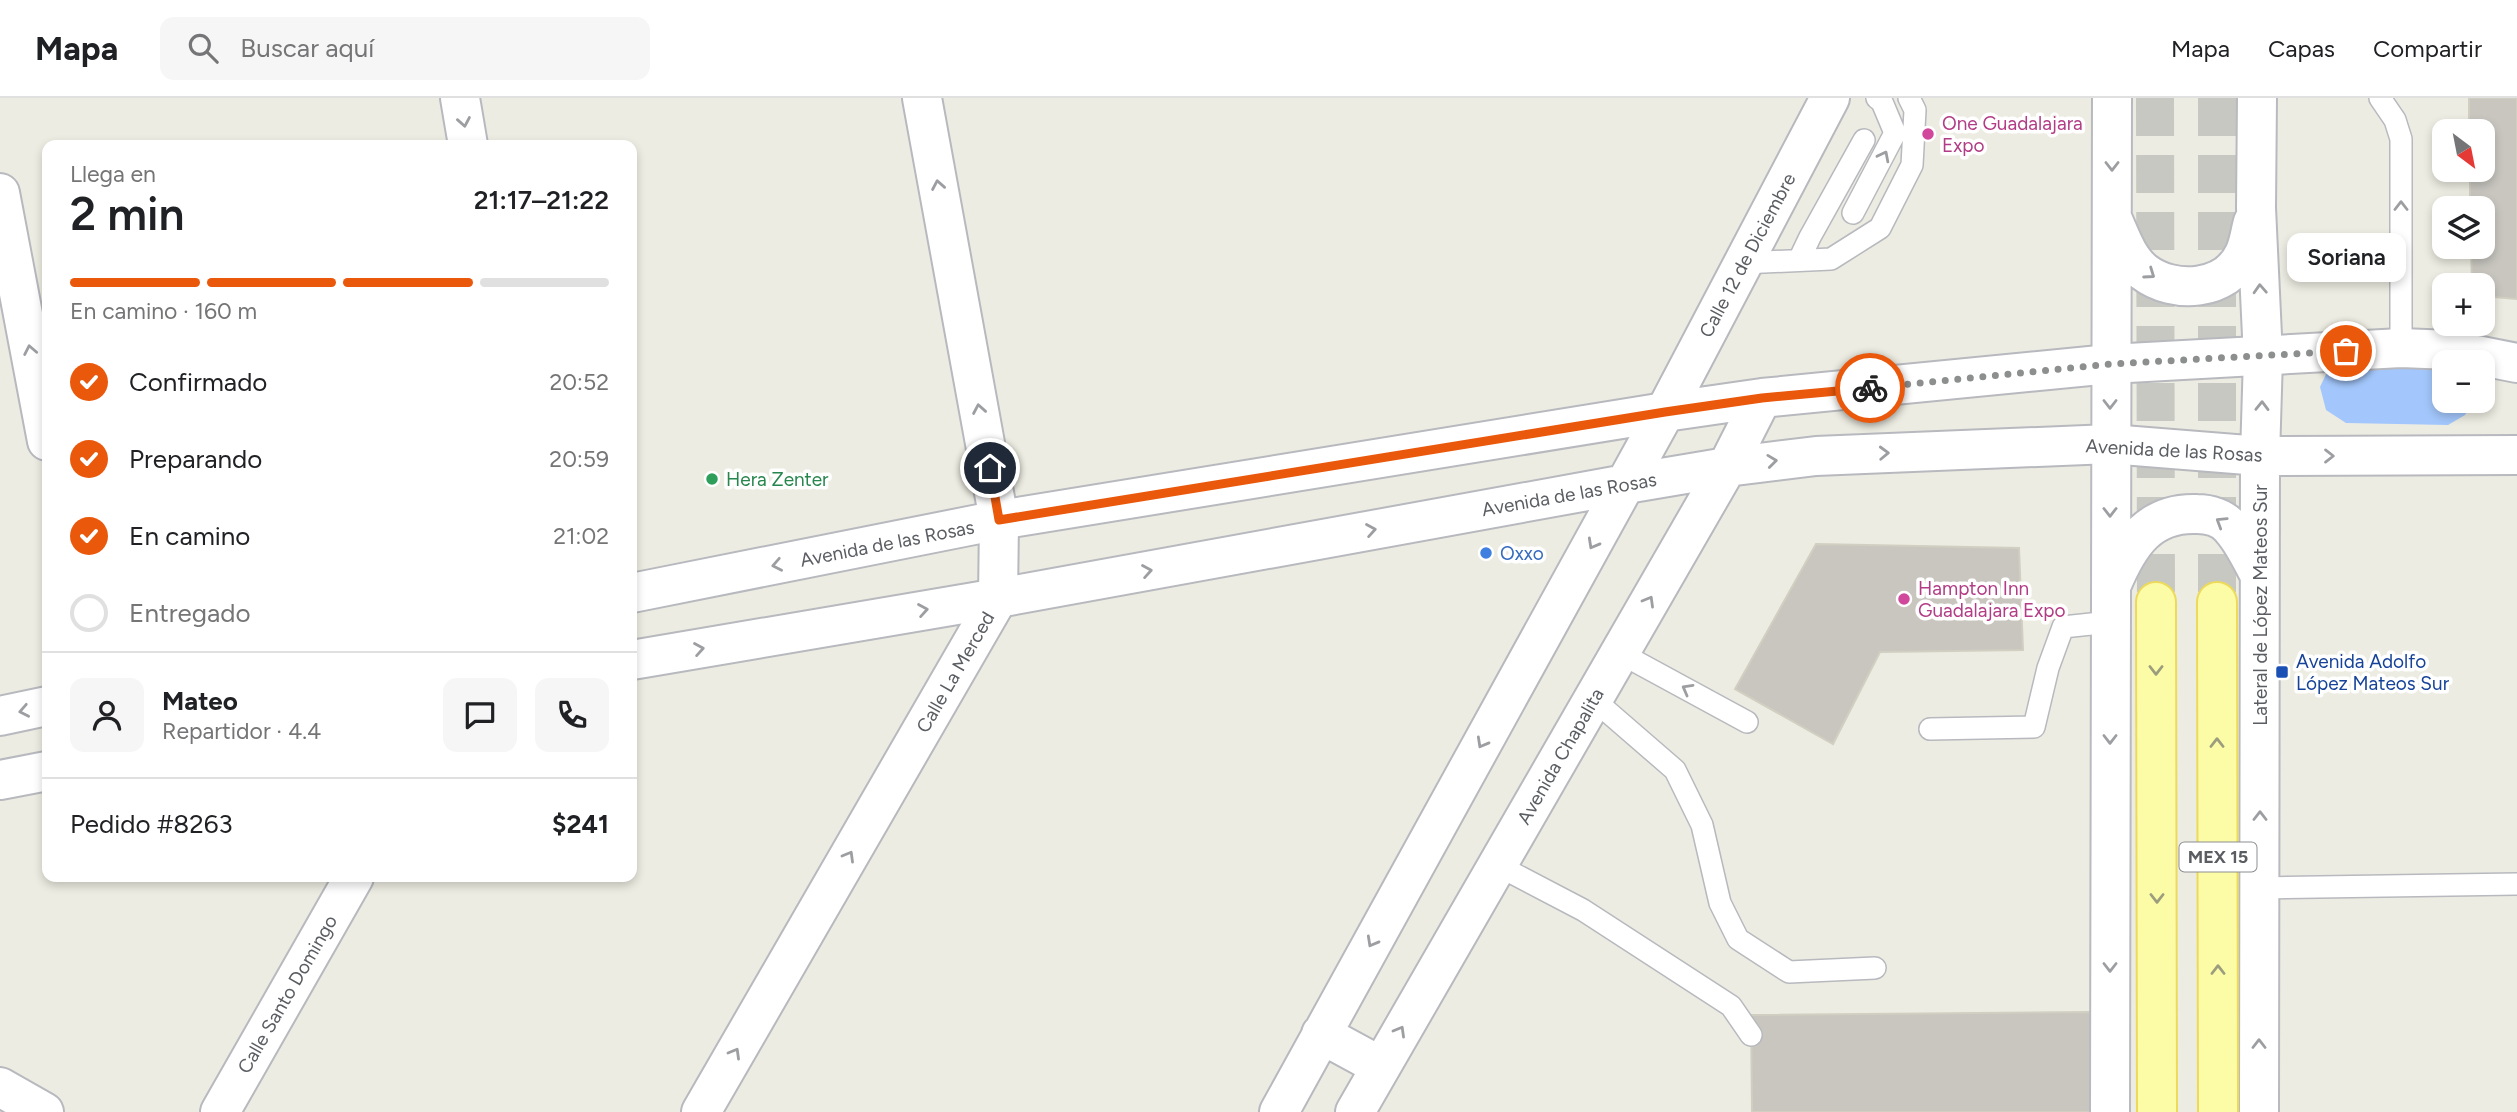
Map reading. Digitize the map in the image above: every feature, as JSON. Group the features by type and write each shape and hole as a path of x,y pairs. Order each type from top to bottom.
{"main road":[{"name":"MEX 15","path":"2156,602 2157,1112"},
{"name":"MEX 15","path":"2217,602 2218,1112"}],"street":[{"path":"460,98 467,140"},
{"name":"Calle La Merced","path":"701,1112 998,598 999,520 922,98"},
{"name":"Calle 12 de Diciembre","path":"1665,412 1830,98"},
{"path":"2110,1112 2112,98"},
{"name":"Lateral de López Mateos Sur","path":"2257,98 2256,208 2263,357 2260,456 2259,1112"},
{"path":"0,193 42,415"},
{"path":"2112,218 2128,253 2143,271 2164,283 2187,287 2211,283 2232,271 2244,254 2256,208"},
{"name":"Avenida de las Rosas","path":"637,592 999,520 1762,398 2110,364 2400,348 2451,350 2517,363"},
{"name":"Avenida Chapalita","path":"1355,1112 1727,467 1762,398"},
{"path":"1279,1112 1665,412"},
{"name":"Avenida de las Rosas","path":"637,659 998,598 1626,484 1816,456 2110,444 2260,456 2517,454"},
{"path":"2110,605 2124,556 2144,531 2165,517 2184,513 2209,514 2230,525 2260,576"},
{"path":"0,716 42,707"},
{"path":"0,780 42,772"},
{"name":"Calle Santo Domingo","path":"220,1112 351,882"},
{"path":"1321,1034 1380,1066"},
{"path":"0,1087 44,1112"}],"lane":[{"path":"1853,214 1895,133 1882,102 1877,98"},
{"path":"1743,263 1831,259 1880,228 1912,165 1914,110 1909,98"},
{"path":"2380,98 2395,120 2401,139 2400,348"},
{"path":"1800,260 1864,140"},
{"path":"1930,729 2034,727 2048,668 2063,627 2110,605"},
{"path":"1619,653 1747,722"},
{"path":"1593,699 1675,770 1702,825 1720,903 1738,939 1789,971 1875,968"},
{"path":"1497,866 1583,910 1731,1006 1751,1035"},
{"path":"2260,888 2517,884"}],"water":[{"path":"2432,363 2432,413 2466,413 2448,425 2346,423 2326,410 2320,387 2328,370"}],"building":[{"path":"2469,98 2517,98 2517,299 2495,297 2495,273 2472,273 2471,259 2495,259 2495,196 2470,196 2470,182 2496,182 2496,119 2469,119"},
{"name":"Hampton Inn Guadalajara Expo","path":"1816,544 2019,548 2023,650 1880,652 1833,744 1735,689"},
{"path":"2091,1012 2092,1112 1752,1112 1751,1015"}],"tunnel":[{"path":"2155,98 2156,602"},
{"path":"2217,98 2217,602"}],"way so far":[{"path":"1870,388 2110,364 2346,351"}],"place":[{"name":"One Guadalajara Expo","path":"1928,134"},
{"name":"Soriana","path":"2346,351"},
{"name":"Hera Zenter","path":"712,479"},
{"name":"Oxxo","path":"1486,553"},
{"name":"Hampton Inn Guadalajara Expo","path":"1904,599"},
{"name":"Avenida Adolfo López Mateos Sur","path":"2282,672"}],"route":[{"path":"990,468 999,520 1665,412 1762,398 1870,388"}]}
